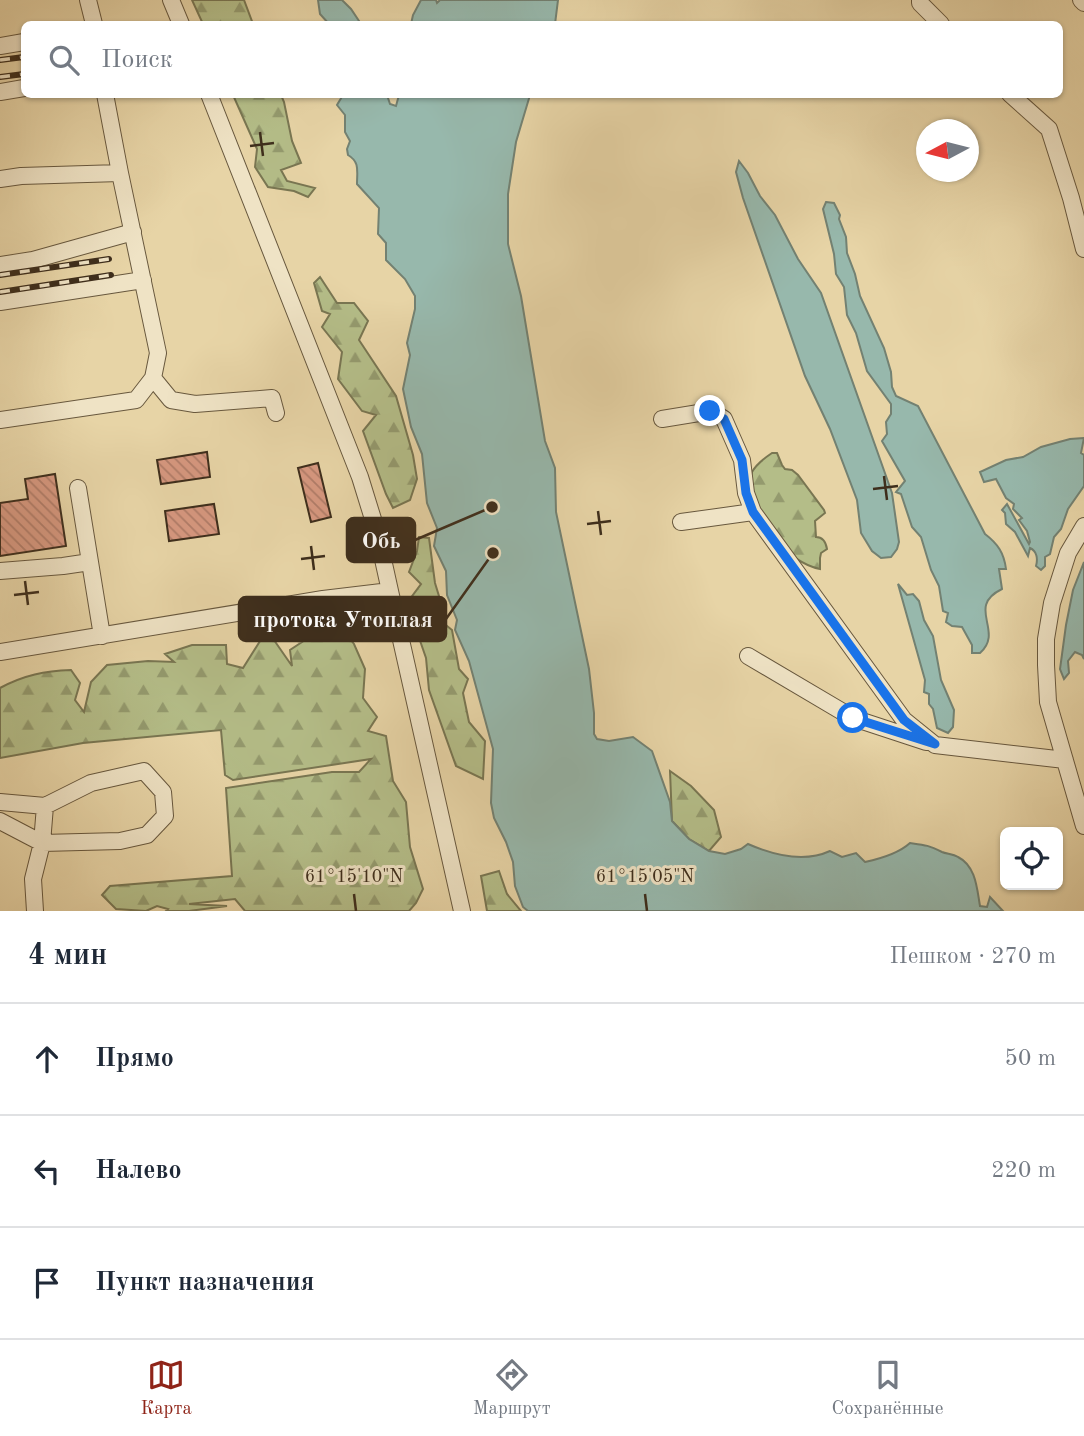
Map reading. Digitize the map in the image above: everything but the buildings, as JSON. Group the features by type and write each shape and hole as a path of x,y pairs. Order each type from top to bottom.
{"street":[{"path":"88,0 93,21"},
{"path":"171,0 180,21"},
{"path":"920,0 938,21"},
{"path":"0,46 21,42"},
{"path":"0,92 21,88"},
{"path":"0,420 136,400 153,378 158,353 106,98"},
{"path":"211,98 360,477 377,533 462,911"},
{"path":"1014,98 1049,129 1072,198 1084,249"},
{"path":"0,179 120,173"},
{"path":"0,265 33,260 133,233"},
{"path":"0,302 143,280"},
{"path":"153,378 171,400 195,404 272,398 276,413"},
{"path":"662,419 710,411 724,419 742,460 746,493 753,512 904,720 935,744"},
{"path":"78,488 102,636"},
{"path":"681,522 753,512"},
{"path":"1084,526 1068,553 1052,603 1046,639 1048,702 1084,826"},
{"path":"0,571 90,562"},
{"path":"0,652 323,598 390,591"},
{"path":"748,656 853,718 935,744 1065,760"},
{"path":"0,802 45,806 91,782 144,771 163,792 164,816 147,835 120,841 42,843 0,821"},
{"path":"35,911 33,879 42,843 45,806"}],"green space":[{"path":"192,0 244,0 252,21 202,21"},
{"path":"234,98 282,98 292,141 301,163 281,170 287,181 315,188 308,197 294,191 268,187 255,167 257,149"},
{"path":"320,277 337,303 354,303 368,321 359,340 396,396 417,479 410,500 393,508 363,431 376,415 362,411 338,379 342,352 322,327 330,314 322,311 314,283"},
{"path":"772,453 777,453 785,469 798,475 824,510 825,513 815,521 816,537 824,541 827,549 821,553 820,569 802,562 779,544 771,534 758,506 752,486 752,472"},
{"path":"419,537 429,538 435,583 442,606 436,617 452,630 459,669 468,679 463,693 469,722 485,741 483,779 456,766 429,690 426,658 407,603 421,584 409,572"},
{"path":"312,621 338,624 354,644 365,669 363,698 377,717 368,731 386,736 393,781 406,802 410,847 423,889 416,903 409,911 245,911 235,899 189,904 227,906 189,911 166,911 168,909 157,906 146,911 116,909 102,895 110,886 232,876 226,788 332,772 359,772 371,759 233,780 225,775 221,730 83,743 0,758 0,688 35,674 71,670 80,683 75,700 84,712 91,682 107,665 148,661 174,662 165,654 192,645 226,645 227,664 243,668 267,630 292,666 290,650 302,642 283,638 282,627"},
{"path":"670,771 691,786 714,810 721,837 709,851 689,839 672,821"},
{"path":"499,871 507,894 521,911 487,911 481,876"}],"water":[{"path":"318,0 342,0 359,21 326,21 320,14"},
{"path":"421,0 436,0 437,3 440,0 558,0 555,21 412,21"},
{"path":"341,98 388,98 390,104 396,106 398,98 529,98 516,142 508,194 508,244 521,296 545,441 555,468 556,512 589,669 594,734 597,739 609,741 633,737 652,751 670,802 672,821 689,839 709,851 725,854 748,844 799,857 830,851 842,857 856,853 865,862 895,853 910,843 923,845 964,861 975,878 980,906 987,907 990,897 1003,911 528,911 523,907 515,886 513,862 494,818 491,803 493,749 469,661 455,630 457,620 447,595 446,571 434,546 437,528 427,503 422,454 411,427 403,389 410,355 407,343 415,309 415,296 405,279 386,260 386,243 378,234 379,208 357,184 356,164 348,155 350,141 345,132 345,115 337,105"},
{"path":"739,161 821,293 892,493 899,542 891,557 881,558 872,551 861,533 857,500 830,429 805,376 743,198 736,172"},
{"path":"826,202 834,203 840,215 847,253 860,296 884,348 896,396 918,406 985,534 997,545 1004,558 1006,569 999,569 1002,589 991,596 986,604 989,636 987,645 980,653 972,653 972,645 962,627 946,622 948,613 943,611 939,586 921,537 912,527 901,494 896,492 905,481 882,441 887,434 886,422 891,414 891,404 867,371 856,333 847,315 844,287 836,274 823,209"},
{"path":"1084,438 1081,453 1084,455 1084,486 1068,509 1041,570 1036,566 1034,551 1030,548 1028,556 1015,532 1006,524 1002,510 1007,504 1029,544 1027,531 1019,520 1022,518 1013,509 1014,504 1006,498 996,479 984,482 980,472 1006,460 1023,457 1041,447"},
{"path":"1084,562 1084,659 1075,652 1068,661 1069,673 1064,679 1060,669 1066,625 1073,590"},
{"path":"898,584 907,595 913,594 919,601 924,620 933,636 941,680 954,710 953,727 948,733 937,728 933,709 929,704 929,694 924,692 925,680"}],"railway":[{"path":"0,60 21,57"},
{"path":"0,77 21,74"},
{"path":"0,275 109,259"},
{"path":"0,292 111,275"}],"place":[{"name":"Обь","path":"492,507"},
{"name":"протока Утоплая","path":"493,553"}],"route":[{"path":"710,411 724,419 742,460 746,493 753,512 904,720 935,744 853,718"}]}
